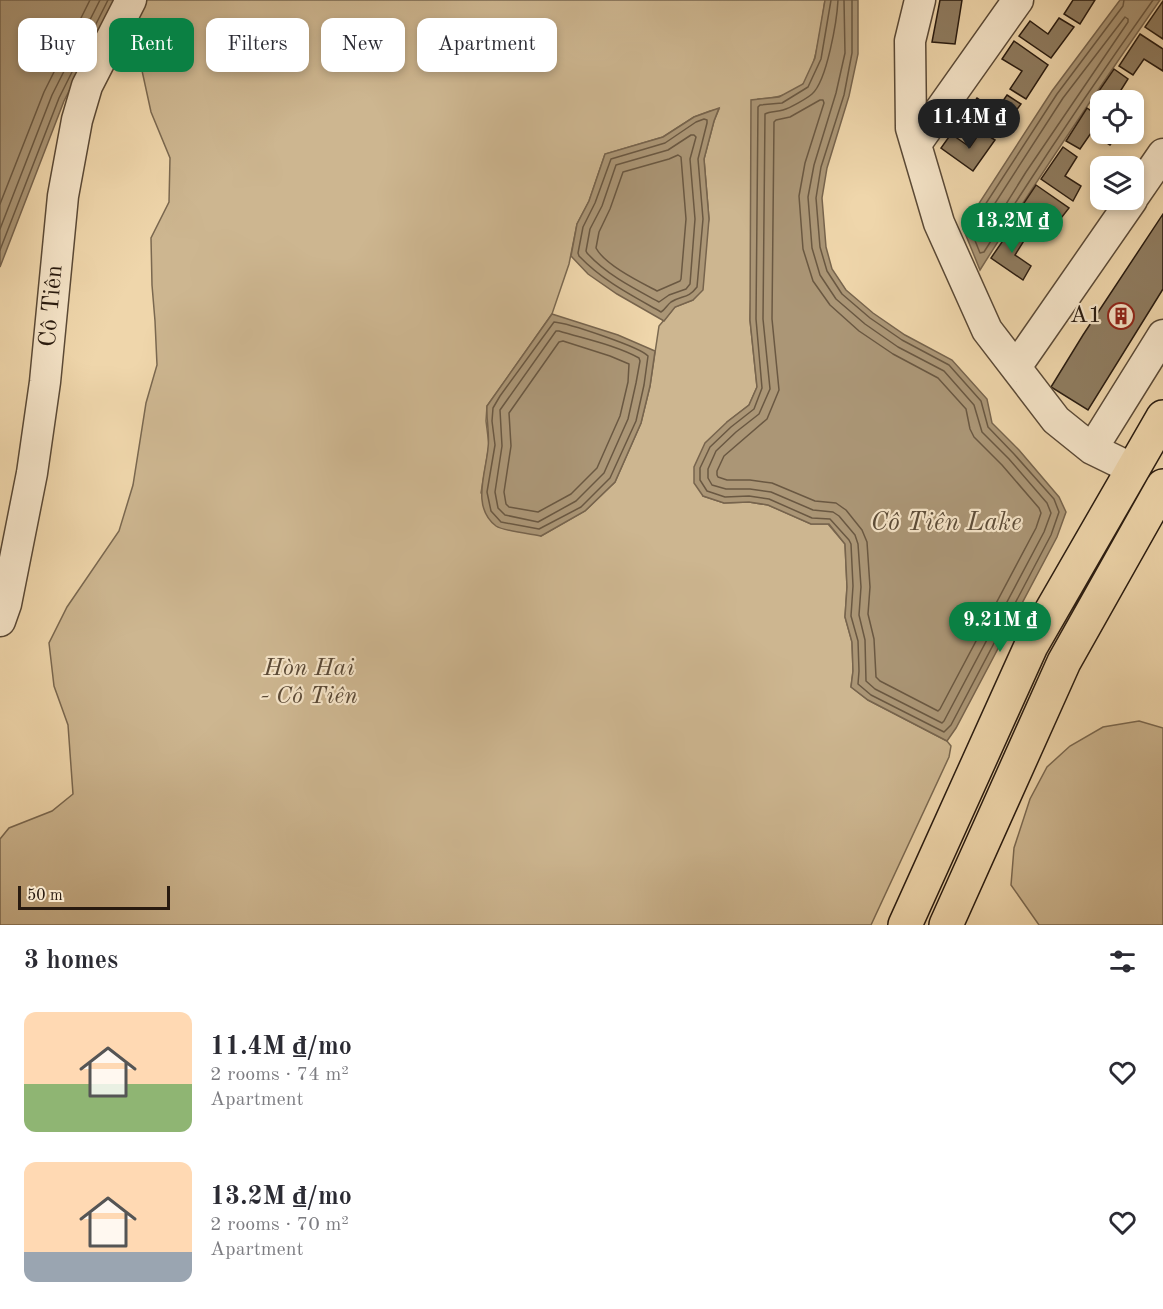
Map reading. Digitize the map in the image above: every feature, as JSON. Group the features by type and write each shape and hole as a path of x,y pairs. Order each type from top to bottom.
{"main road":[{"path":"905,925 1031,646 1163,417"},
{"path":"946,925 1064,662 1163,485 1133,469"}],"street":[{"name":"Cô Tiên","path":"0,621 6,604 32,473 45,382 63,196 77,120 87,86 131,0"},
{"path":"920,0 910,41 911,128 939,223 987,330 1056,420 1092,449 1133,469"},
{"path":"916,144 1018,0"},
{"path":"1144,182 1163,154"},
{"path":"1016,367 1125,210"},
{"path":"1092,449 1163,335"}],"green space":[{"name":"Hòn Hai - Cô Tiên","path":"146,0 825,0 818,45 807,79 797,89 787,94 758,99 750,320 757,387 749,405 727,422 703,496 724,503 749,502 768,505 811,524 828,524 845,544 847,587 845,617 852,642 851,687 868,700 947,741 951,746 949,757 871,925 0,925 0,839 9,828 52,811 73,794 68,725 54,686 49,643 67,607 119,531 133,485 146,403 157,365 151,238 169,202 170,158 151,112 142,72 194,72 194,18 135,18","holes":["719,109 704,159 709,219 693,300 675,307 659,326 650,386 641,423 615,482 585,511 541,536 481,493 489,445 487,406 552,314 569,264 577,224 589,201 605,154 663,137 694,117"]},
{"path":"1139,721 1163,728 1163,925 1039,925 1011,885 1014,848 1030,799 1047,767 1070,746 1103,727"}],"water":[{"path":"0,0 115,0 97,36 97,18 18,18 18,72 79,72 64,101 0,267"},
{"name":"Cô Tiên Lake","path":"825,0 858,0 858,54 849,96 827,168 822,198 826,247 832,269 846,290 873,313 905,335 952,360 987,399 992,423 1019,450 1059,497 1066,512 1057,537 947,741 868,700 851,687 852,642 845,617 847,587 845,544 829,524 811,524 768,505 749,502 724,503 703,496 694,483 694,467 705,443 749,405 757,387 750,320 751,100 779,97 803,84 815,58"},
{"path":"1120,0 1160,0 1098,90 1090,90 1090,102 980,270 963,228 1052,91"},
{"path":"719,108 704,159 709,219 703,290 693,300 675,307 664,321 588,274 571,256 577,224 589,201 605,154 663,137 694,117"},
{"path":"552,314 618,335 655,351 641,423 615,482 585,511 541,536 496,526 488,518 484,509 482,489 488,443 487,406"}],"building":[{"path":"940,0 962,0 955,44 932,42"},
{"path":"1073,0 1095,0 1080,24 1064,14"},
{"path":"1163,1 1163,39 1145,27"},
{"path":"1059,18 1074,27 1051,58 1019,36 1030,21 1048,34"},
{"path":"1140,34 1163,49 1163,71 1144,59 1133,75 1119,66"},
{"path":"1014,41 1048,65 1026,99 1010,89 1022,71 1002,59"},
{"path":"1114,69 1128,79 1121,90 1100,90"},
{"path":"1007,95 1021,104 998,135 967,112 977,98 996,111"},
{"path":"1087,108 1090,110 1090,134 1080,149 1066,141"},
{"path":"981,131 995,140 973,171 941,148 951,134 970,147"},
{"path":"1063,147 1077,157 1065,176 1081,186 1073,201 1041,179"},
{"path":"1036,185 1069,208 1058,222 1040,210 1029,226 1014,218"},
{"name":"A1","path":"1163,214 1163,289 1088,410 1051,387"},
{"path":"1013,226 1027,236 1015,255 1031,266 1023,280 991,258"}],"place":[{"name":"A1","path":"1121,316"}]}
